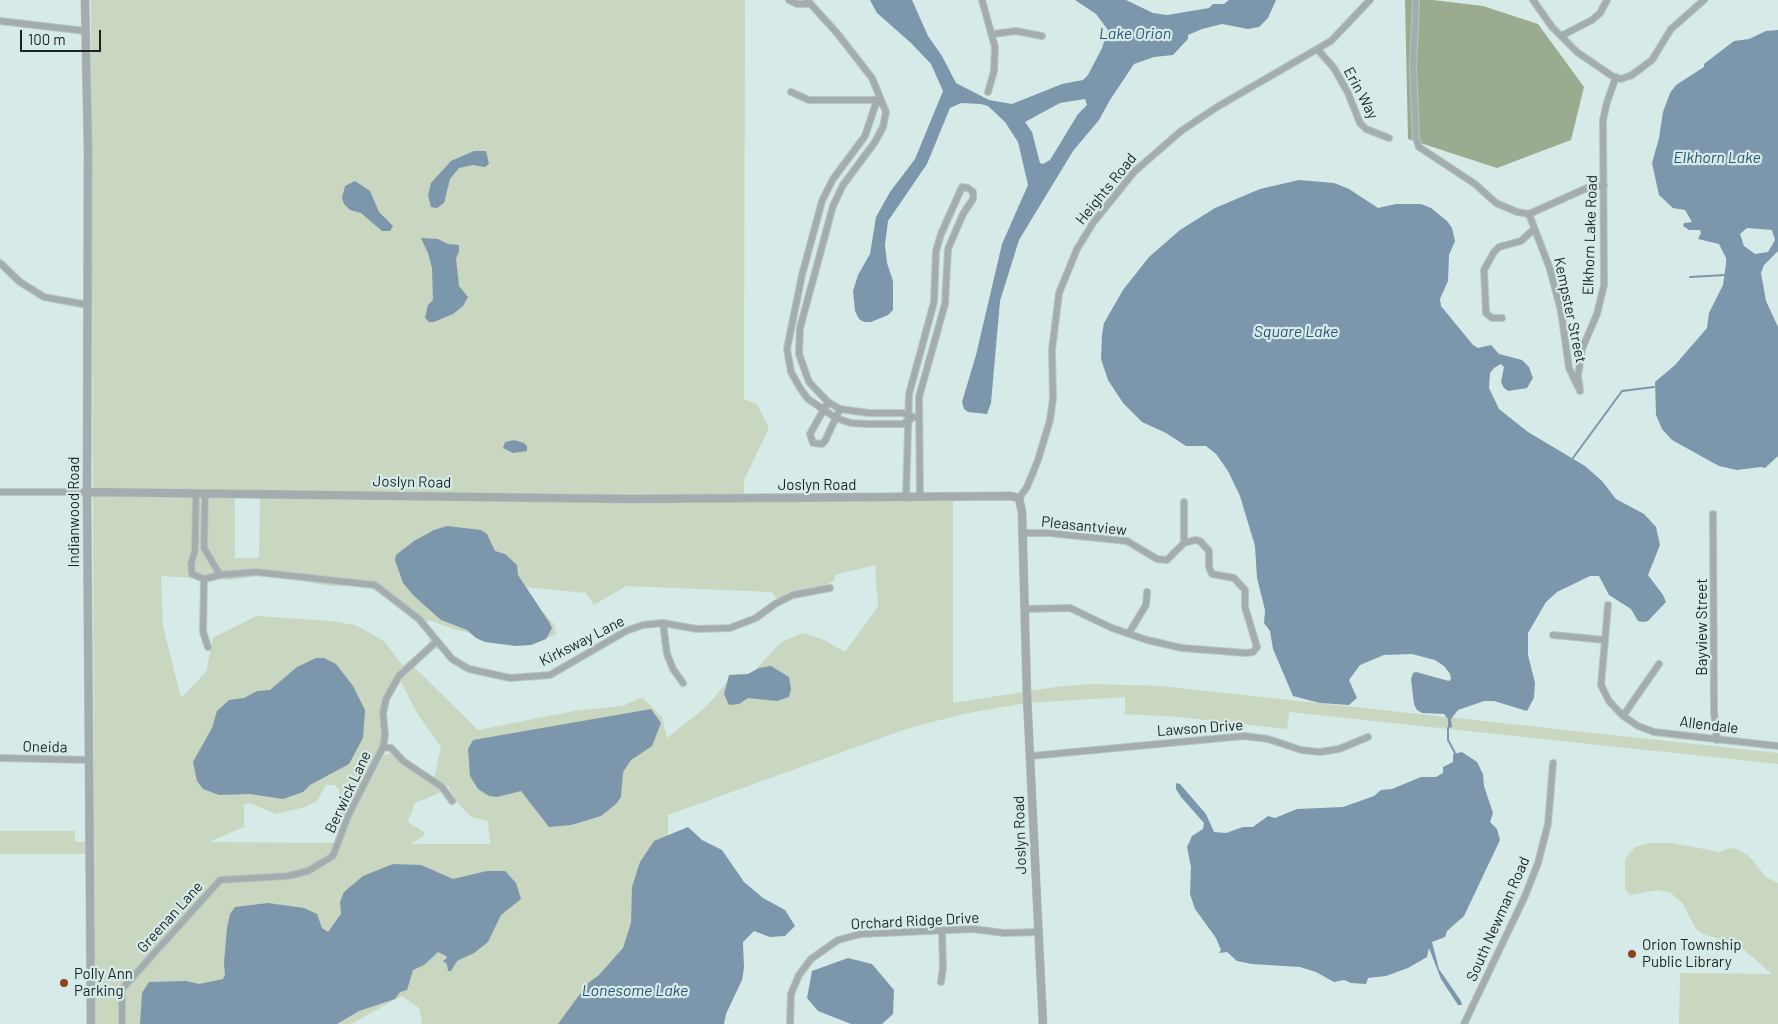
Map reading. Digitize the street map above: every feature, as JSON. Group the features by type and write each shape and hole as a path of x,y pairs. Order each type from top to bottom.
{"street":[{"name":"Indianwood Road","path":"85,0 91,1024"},
{"path":"789,0 796,4 809,2 837,33 872,78 886,112 883,127 875,142 843,185 833,206 800,328 798,342 803,368 809,382 828,402 840,409 918,418"},
{"path":"982,0 993,34 995,59 988,92"},
{"name":"Heights Road","path":"1019,498 1027,487 1038,460 1050,420 1053,399 1052,350 1059,293 1077,249 1092,223 1134,172 1181,131 1218,107 1318,50 1342,31 1370,0"},
{"path":"1416,0 1413,67 1415,121 1419,147 1475,184 1496,203 1517,212 1529,214 1587,188 1604,185"},
{"path":"1561,36 1592,20 1600,13 1607,0"},
{"path":"1534,2 1561,36 1582,55 1621,79 1632,75 1652,60 1671,29 1704,0"},
{"path":"0,21 85,31"},
{"path":"993,34 1016,31 1042,36"},
{"name":"Erin Way","path":"1318,50 1334,68 1348,93 1360,123 1366,129 1389,138"},
{"name":"Elkhorn Lake Road","path":"1580,391 1578,376 1582,349 1597,314 1604,285 1603,120 1616,77"},
{"path":"791,92 809,100 880,100"},
{"path":"880,100 875,106 865,136 833,179 822,201 806,256 788,336 787,349 791,372 808,399 822,410 836,418 851,423 902,424 907,418"},
{"path":"906,498 909,394 935,296 936,251 941,234 962,187 968,188 973,192 973,199 963,214 948,250 945,304 921,387 918,418 920,497"},
{"path":"953,208 963,214"},
{"name":"Kempster Street","path":"1529,214 1550,269 1561,311 1569,368 1580,391"},
{"path":"1502,318 1492,318 1486,312 1484,270 1499,247 1521,242 1534,230"},
{"path":"0,263 20,282 44,297 88,305"},
{"path":"828,402 810,434 813,443 822,444 825,441 840,409"},
{"path":"0,492 87,492"},
{"name":"Joslyn Road","path":"87,492 631,498 1011,496 1019,498 1022,506 1043,1024"},
{"path":"196,493 195,550 190,564 192,574 204,579 203,632 208,647"},
{"path":"205,493 204,548 220,575"},
{"path":"1025,609 1070,608 1129,633 1182,648 1253,652 1256,642 1245,607 1245,590 1234,578 1212,574 1209,566 1209,551 1200,541 1184,542 1184,502"},
{"name":"Bayview Street","path":"1713,514 1714,712 1717,740"},
{"name":"Pleasantview","path":"1022,533 1049,533 1127,541 1157,559 1167,560 1184,542"},
{"name":"Kirksway Lane","path":"204,579 220,575 256,572 375,585 410,611 452,659 469,669 510,678 535,678 550,675 626,631 643,625 663,623 698,629 730,628 756,618 775,604 794,594 830,588"},
{"path":"1129,633 1146,605 1146,592"},
{"name":"Allendale","path":"1608,606 1601,685 1609,701 1623,716 1638,726 1654,732 1778,746"},
{"path":"663,623 667,654 673,669 683,683"},
{"path":"1553,634 1605,640"},
{"name":"Berwick Lane","path":"220,880 288,876 315,868 333,856 348,816 383,747 385,735 383,713 386,699 399,676 437,641"},
{"path":"1623,716 1659,664"},
{"name":"Lawson Drive","path":"1031,756 1244,736 1268,739 1301,750 1320,752 1339,749 1368,737"},
{"path":"383,747 391,748 403,761 442,787 452,801"},
{"name":"Oneida","path":"0,758 89,760"},
{"name":"South Newman Road","path":"1464,1024 1525,896 1538,863 1548,824 1553,762"},
{"name":"Greenan Lane","path":"122,1024 122,989 220,880"},
{"name":"Orchard Ridge Drive","path":"790,1024 791,994 799,974 812,959 838,940 861,934 984,929 1004,933 1039,932"},
{"path":"941,982 944,968 942,931"}],"green space":[{"path":"91,0 745,0 744,399 757,404 769,428 744,480 744,501 953,500 953,703 1055,687 1091,684 1161,686 1778,753 1778,764 1289,712 1287,729 1180,717 1125,714 1125,697 1027,703 963,714 906,729 668,815 668,852 717,1024 422,1024 419,1008 402,996 351,1024 95,1024","holes":["235,498 260,498 259,558 235,558","875,565 878,607 845,652 824,640 803,633 781,642 748,678 741,674 733,675 706,707 667,738 662,717 642,697 623,706 574,711 478,730 413,666 433,648 441,650 445,646 426,623 429,620 456,630 485,636 541,641 556,634 554,624 530,599 524,587 586,593 594,605 626,586 772,592 777,599 794,591 815,590 834,581 835,575","263,575 332,586 366,586 384,594 416,621 430,636 429,643 403,666 384,641 355,625 331,621 256,616 213,638 206,672 181,698 163,626 161,576 230,580","400,680 417,713 441,747 434,778 449,787 454,799 471,817 488,821 490,844 411,844 424,836 424,832 408,822 415,803 444,791 401,765 391,754 383,755 386,745 385,713 391,690","326,785 334,785 339,789 339,810 343,816 337,843 209,842 244,827 244,805 249,803 276,814 305,807 317,801"]},
{"path":"1405,0 1433,0 1483,6 1538,24 1584,87 1571,140 1497,168 1408,139"},
{"path":"0,831 75,831 75,842 87,842 87,854 0,854"},
{"path":"1650,843 1672,843 1720,852 1729,848 1737,849 1750,857 1766,877 1778,883 1778,1024 1679,1024 1680,973 1772,974 1742,948 1730,941 1705,935 1696,929 1683,904 1671,893 1658,890 1630,895 1625,889 1625,859 1635,847"}],"water":[{"name":"Lake Orion","path":"870,0 912,0 928,36 942,56 956,83 989,100 1012,104 1062,84 1083,80 1088,75 1102,48 1108,30 1096,14 1075,0 1126,0 1153,13 1167,15 1209,8 1213,4 1224,4 1229,0 1276,0 1268,18 1259,27 1248,29 1222,24 1202,29 1188,35 1188,39 1173,55 1154,57 1134,64 1099,120 1073,151 1019,240 1000,301 991,403 987,414 968,412 964,409 962,402 976,355 1002,244 1028,185 1018,142 1005,122 988,106 961,103 950,108 927,164 888,221 885,245 887,263 893,281 893,310 888,315 871,322 864,322 859,319 855,311 853,291 858,275 870,254 876,217 890,192 915,159 943,91 931,64 911,43 877,13","holes":["1085,99 1087,105 1078,114 1050,160 1043,164 1040,163 1032,132 1025,122 1060,103"]},
{"name":"Elkhorn Lake","path":"1778,30 1778,251 1764,265 1761,273 1766,301 1778,327 1778,456 1765,468 1737,470 1719,466 1672,440 1662,429 1656,415 1655,382 1675,365 1707,328 1709,313 1723,285 1726,258 1719,244 1698,239 1701,233 1700,230 1689,230 1683,226 1684,223 1692,222 1685,210 1673,208 1659,195 1652,163 1659,138 1663,112 1670,93 1676,85 1704,67 1704,64 1734,41 1749,39 1766,31","holes":["1747,228 1772,230 1775,240 1768,252 1755,254 1744,246 1740,234"]},
{"path":"474,151 486,151 489,164 485,167 473,165 459,168 450,179 444,203 437,208 431,207 428,195 431,183 451,161"},
{"name":"Square Lake","path":"1299,180 1334,183 1349,189 1378,208 1396,204 1421,204 1431,208 1447,221 1452,228 1455,241 1449,255 1448,281 1440,299 1441,306 1473,345 1478,348 1491,345 1499,354 1522,360 1529,367 1533,378 1527,388 1508,391 1501,382 1504,367 1501,364 1494,368 1490,373 1489,388 1499,409 1528,432 1585,466 1602,481 1616,499 1644,514 1656,527 1660,545 1648,575 1666,602 1648,621 1643,622 1638,621 1631,609 1609,595 1599,576 1590,576 1557,592 1546,602 1528,633 1528,655 1535,683 1534,698 1527,711 1494,701 1484,701 1458,710 1451,719 1452,727 1448,728 1448,719 1444,714 1422,713 1417,710 1414,704 1411,679 1413,673 1416,672 1449,681 1451,679 1450,674 1444,666 1435,660 1412,654 1384,655 1360,665 1349,680 1357,698 1349,705 1320,703 1293,696 1273,649 1270,631 1264,623 1265,610 1257,578 1255,546 1240,496 1228,471 1216,454 1206,446 1186,446 1166,433 1142,422 1123,403 1108,380 1101,359 1104,323 1123,290 1149,257 1180,230 1215,208 1260,189"},
{"path":"355,181 370,191 379,212 393,226 390,231 382,231 361,213 350,210 344,204 342,198 345,186"},
{"path":"421,238 438,239 448,244 459,245 459,252 456,258 459,286 468,297 463,306 453,314 434,322 429,322 425,318 428,305 433,300 432,268"},
{"path":"514,440 524,443 527,446 527,451 513,453 503,448 505,442"},
{"path":"447,526 481,530 487,534 495,551 505,554 517,565 518,575 552,628 546,639 531,645 516,646 485,642 476,638 467,630 441,620 414,596 403,583 395,560 396,555 414,541 434,530"},
{"path":"316,658 324,658 336,664 353,686 365,710 363,738 349,764 310,785 303,792 283,799 250,794 219,795 203,789 197,781 193,762 212,728 217,711 229,700 244,698 257,691 270,690 297,667"},
{"path":"771,666 789,677 791,689 789,697 777,701 748,698 739,704 729,705 724,694 729,675 748,674 759,668"},
{"path":"651,709 661,723 652,746 631,760 623,772 621,797 616,804 601,816 571,825 549,827 521,791 497,797 489,796 478,789 470,776 468,749 473,740"},
{"path":"1462,752 1477,762 1483,774 1484,786 1493,813 1490,822 1497,829 1500,840 1464,916 1447,931 1445,937 1432,942 1439,969 1462,1005 1458,1005 1441,979 1429,948 1427,957 1408,968 1386,976 1368,978 1366,984 1351,983 1344,980 1334,982 1316,972 1300,967 1252,964 1237,961 1227,952 1219,953 1221,950 1216,938 1195,909 1190,894 1191,867 1187,847 1192,836 1203,829 1204,823 1181,797 1176,789 1176,783 1180,784 1206,814 1214,832 1226,833 1243,827 1253,827 1268,816 1275,818 1297,809 1343,807 1374,796 1381,790 1392,789 1421,777 1436,777 1443,773 1443,767 1453,762 1453,754"},
{"name":"Lonesome Lake","path":"688,827 702,840 722,850 744,882 763,898 785,910 795,926 785,936 770,937 754,931 743,942 744,968 742,980 726,1014 724,1024 558,1024 588,983 599,975 623,948 631,923 632,887 640,862 654,841"},
{"path":"393,864 421,865 453,879 487,871 505,871 516,883 521,899 501,915 488,942 474,953 457,961 451,971 448,971 447,964 443,961 447,958 446,956 438,952 424,965 413,970 407,990 400,992 395,999 359,1011 337,1024 140,1024 142,993 149,982 186,981 199,984 223,979 225,975 224,963 227,928 230,914 235,907 268,903 304,908 317,914 322,928 328,932 341,914 340,902 344,892 363,876"},
{"path":"848,958 872,964 894,990 893,1014 882,1024 851,1024 818,1011 807,998 812,971"}],"waterway":[{"path":"1690,277 1725,275"},
{"path":"1573,458 1622,391 1654,387"},
{"path":"1448,728 1448,740 1455,753"}],"place":[{"name":"Orion Township Public Library","path":"1632,954"},
{"name":"Polly Ann Parking","path":"64,983"}]}
